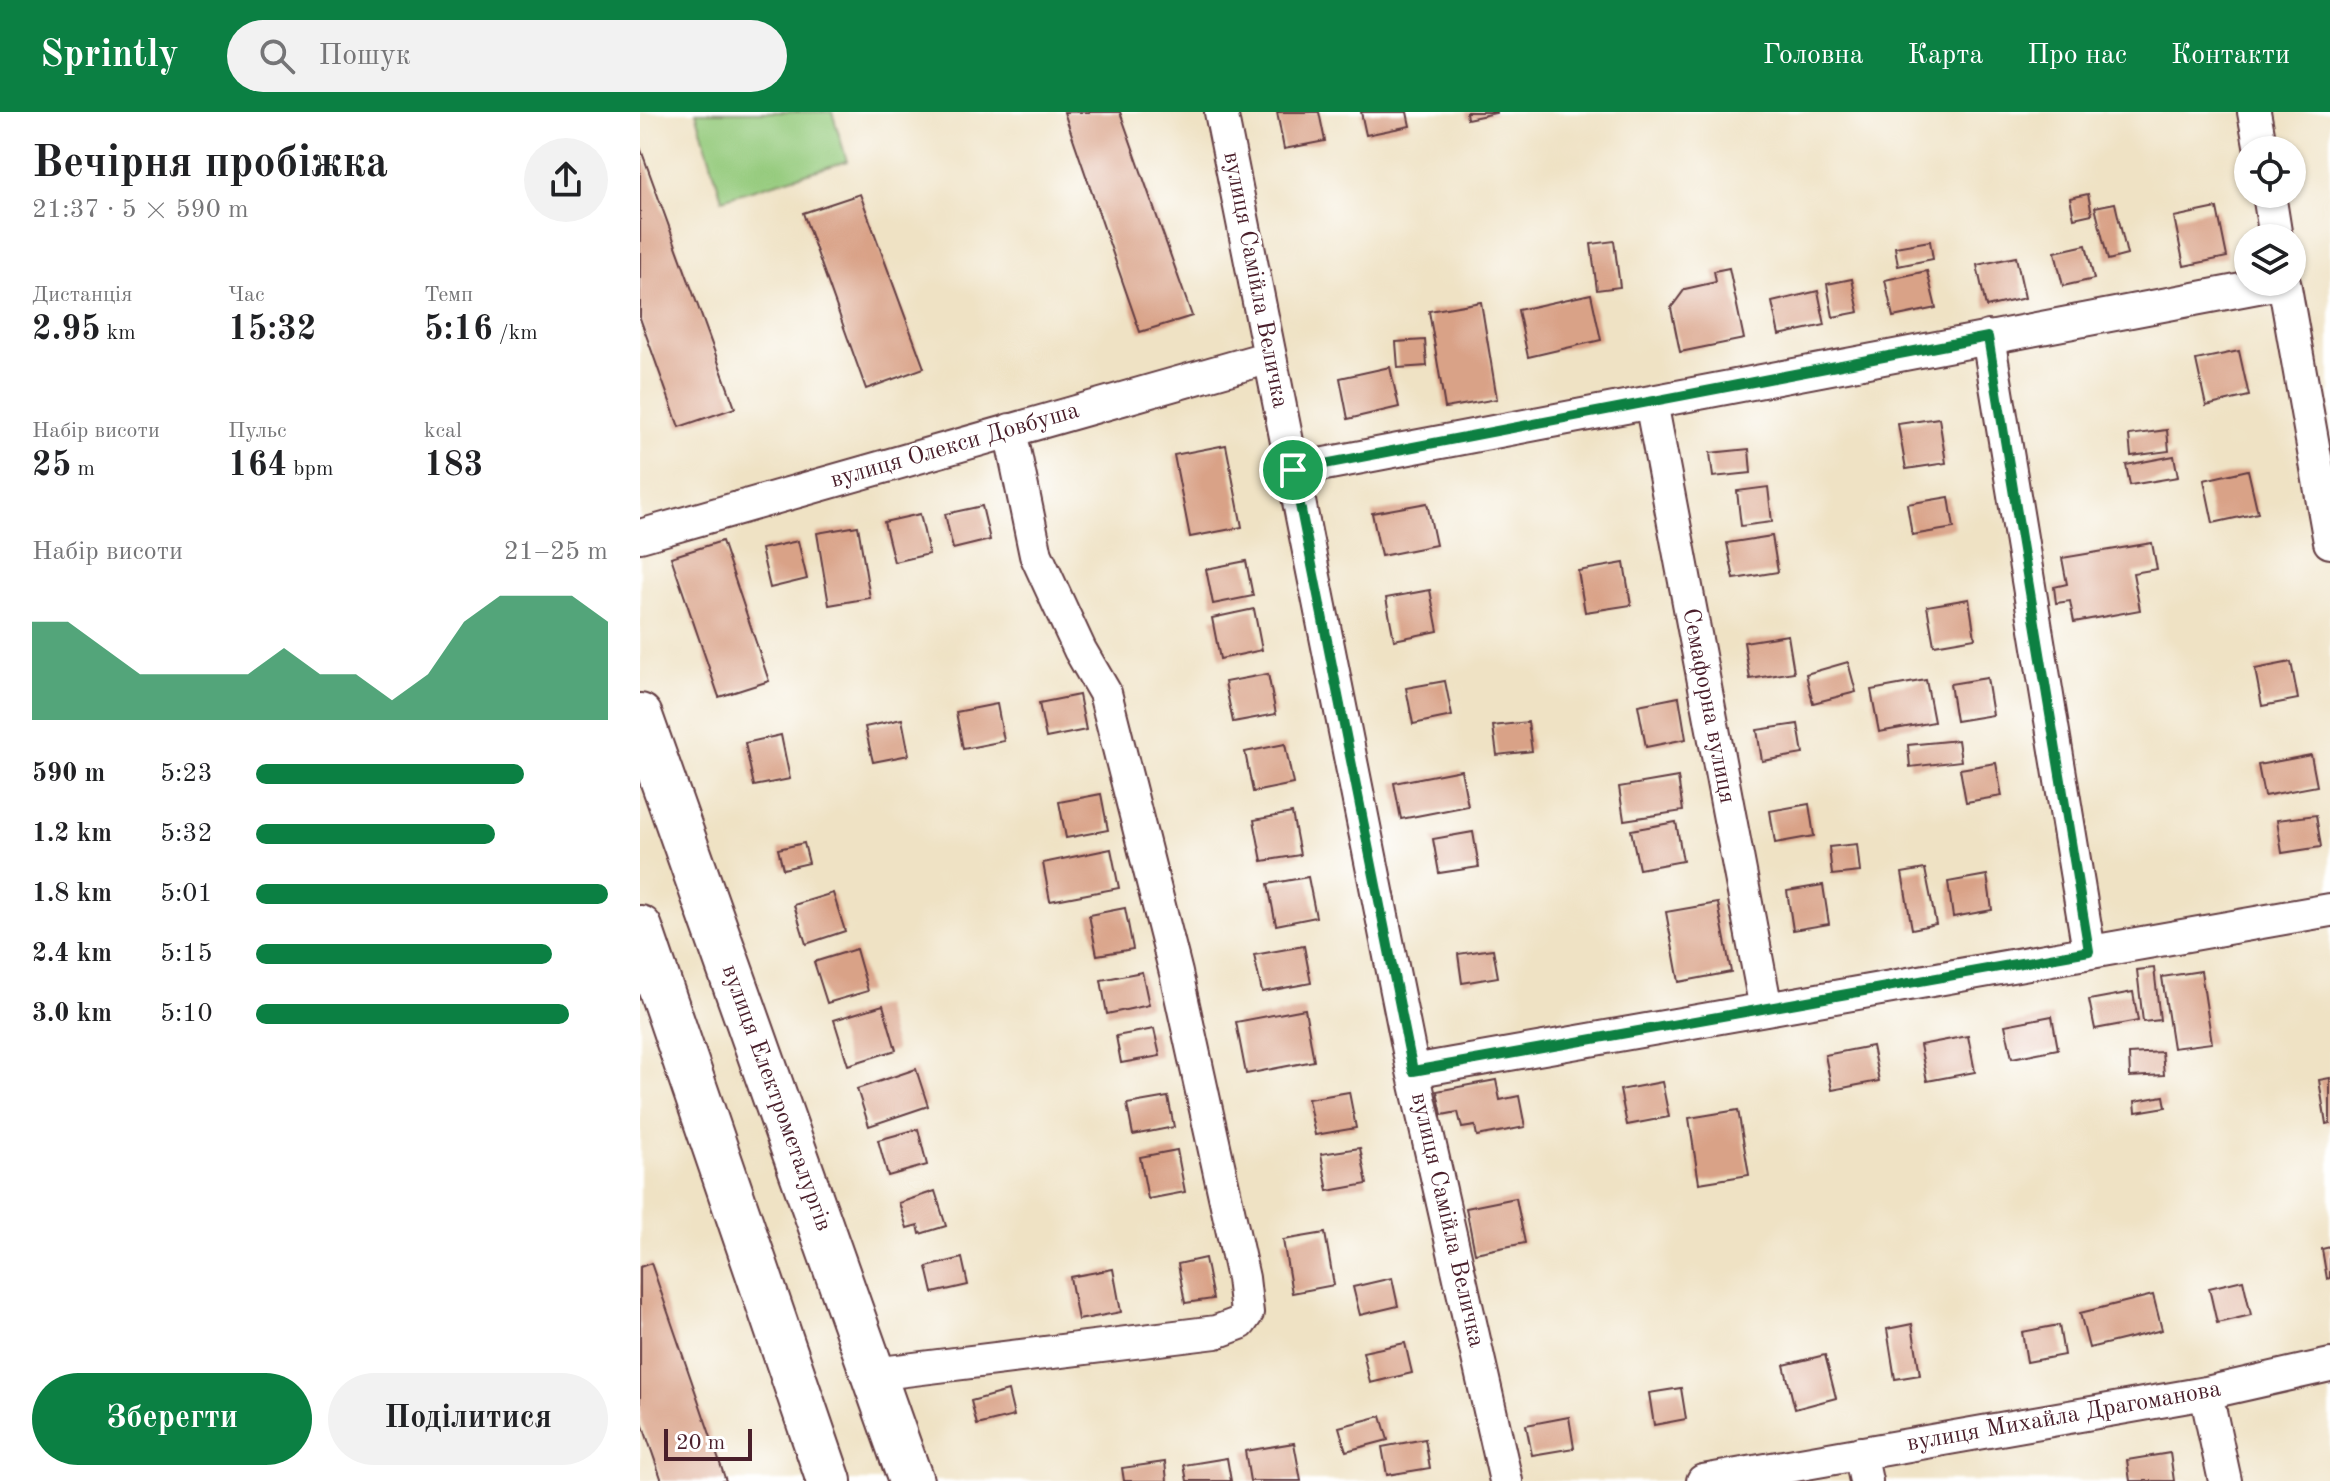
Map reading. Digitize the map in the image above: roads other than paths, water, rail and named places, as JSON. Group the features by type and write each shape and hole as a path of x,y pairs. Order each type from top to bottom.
{"main road":[{"name":"вулиця Електрометалургів","path":"640,716 911,1481"},
{"path":"640,928 829,1481"}],"street":[{"name":"вулиця Самійла Величка","path":"1221,112 1413,1071 1506,1481"},
{"path":"2254,112 2258,136"},
{"path":"1293,470 2234,291"},
{"path":"2286,296 2330,542"},
{"path":"1988,337 2089,951"},
{"name":"вулиця Олекси Довбуша","path":"640,536 1270,357"},
{"name":"Семафорна вулиця","path":"1651,402 1766,1009"},
{"path":"873,1374 1216,1332 1240,1323 1247,1313 1243,1278 1176,973 1105,693 1080,650 1036,555 1010,430"},
{"path":"1413,1071 2330,910"},
{"name":"вулиця Михайла Драгоманова","path":"1703,1481 1863,1467 2330,1365"},
{"path":"2206,1393 2225,1481"}]}
